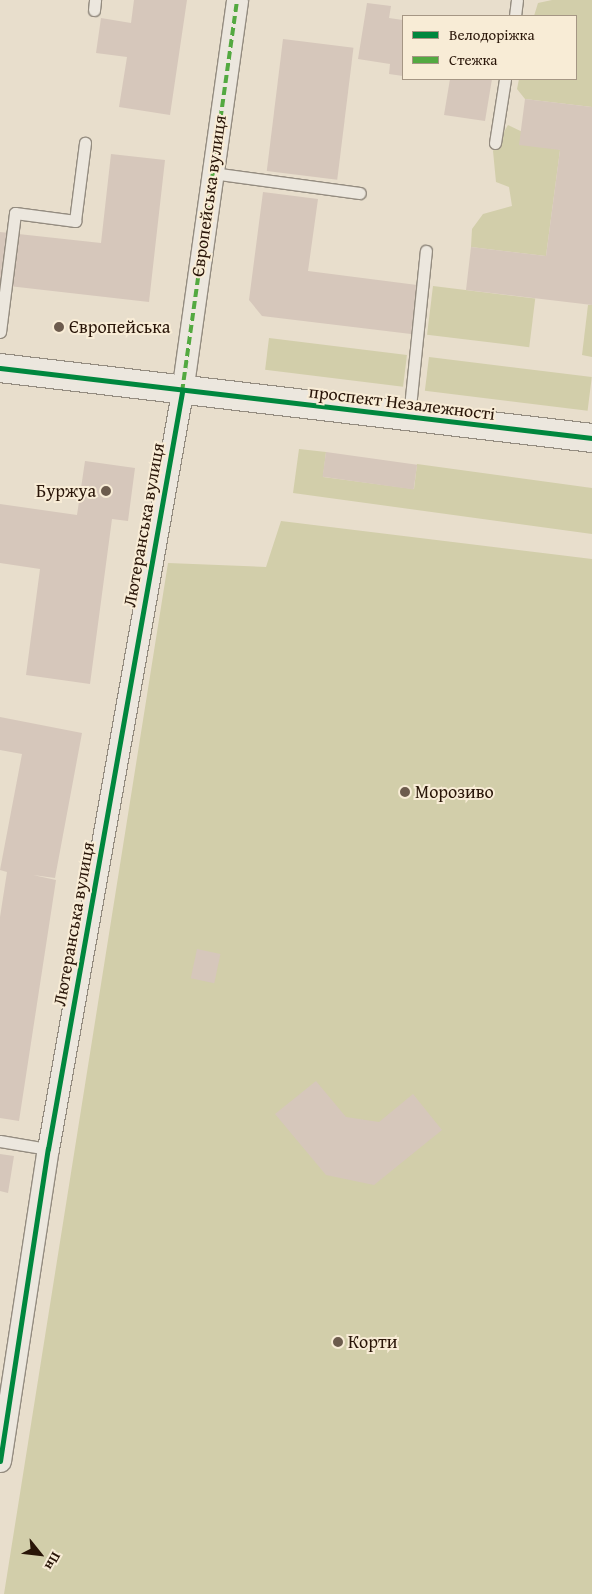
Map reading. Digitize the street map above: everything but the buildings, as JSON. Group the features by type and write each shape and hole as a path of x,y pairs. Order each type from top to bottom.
{"street":[{"name":"Європейська вулиця","path":"182,392 237,0"},
{"name":"проспект Незалежності","path":"0,368 182,392 592,438"},
{"name":"Лютеранська вулиця","path":"0,1461 48,1149 182,392"}],"lane":[{"path":"515,15 517,0"},
{"path":"495,143 505,80"},
{"path":"0,332 15,213 75,221 85,143"},
{"path":"212,174 360,193"},
{"path":"410,417 426,250"},
{"path":"0,1141 48,1149"}],"shaded area":[{"path":"552,0 592,0 592,107 525,99 517,89 519,80 577,80 577,15 534,15 538,3"},
{"path":"508,125 560,150 546,256 471,247 472,229 483,214 512,206 509,187 496,182 493,151"},
{"path":"433,286 535,299 529,347 427,335"},
{"path":"588,305 592,305 592,357 582,355"},
{"path":"269,338 407,355 403,387 265,370"},
{"path":"429,357 592,377 588,411 425,391"},
{"path":"299,449 326,452 323,477 414,489 417,464 592,488 592,534 293,493"},
{"path":"281,521 592,559 592,1594 4,1594 168,563 266,567"}],"marked path":[{"path":"182,392 237,0"}],"cycle path":[{"path":"0,368 592,438"},
{"path":"0,1461 48,1149 182,392"}],"place":[{"name":"Європейська","path":"59,327"},
{"name":"Буржуа","path":"106,491"},
{"name":"Морозиво","path":"405,792"},
{"name":"Корти","path":"338,1342"}]}
